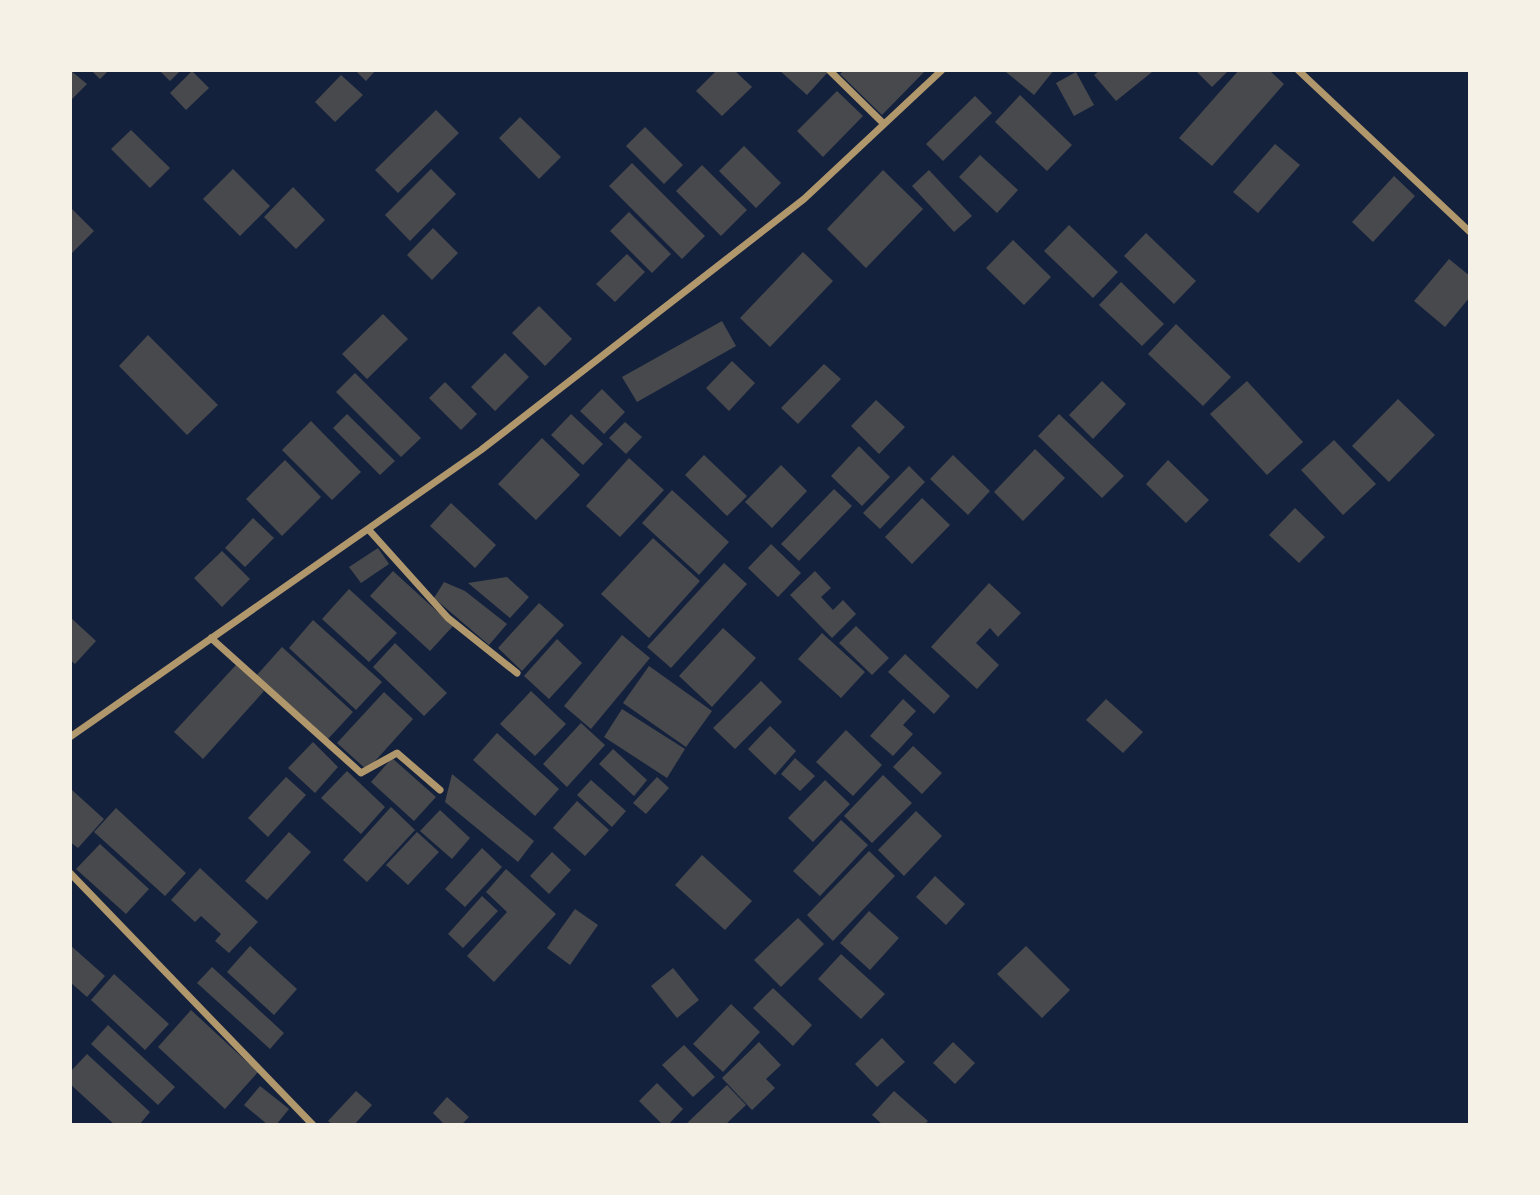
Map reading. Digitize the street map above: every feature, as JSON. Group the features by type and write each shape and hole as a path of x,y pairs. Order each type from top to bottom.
{"street":[{"path":"829,70 884,124"},
{"path":"70,737 481,450 804,199 942,70"},
{"path":"1298,70 1470,232"},
{"path":"368,529 449,618 517,673"},
{"path":"211,638 361,774 397,753 440,790"},
{"path":"70,873 313,1125"}],"building":[{"path":"70,70 87,84 70,101"},
{"path":"91,70 109,70 100,79"},
{"path":"159,70 181,70 170,81"},
{"path":"355,70 376,70 366,81"},
{"path":"717,70 734,70 752,87 722,116 696,91"},
{"path":"779,70 824,70 827,73 807,95"},
{"path":"844,70 926,70 882,115 840,74"},
{"path":"1054,70 1034,95 1006,72"},
{"path":"1100,70 1152,72 1116,101 1094,75"},
{"path":"1195,70 1229,70 1212,87"},
{"path":"1239,70 1269,70 1284,84 1212,166 1179,138"},
{"path":"192,71 209,88 186,110 170,93"},
{"path":"1076,72 1094,105 1074,116 1056,83"},
{"path":"341,75 363,95 335,122 315,102"},
{"path":"837,91 863,116 823,157 797,131"},
{"path":"1020,95 1072,145 1047,171 995,122"},
{"path":"975,96 992,113 943,161 926,144"},
{"path":"436,110 459,133 398,193 375,170"},
{"path":"520,117 561,157 539,179 499,138"},
{"path":"645,127 683,165 664,184 626,146"},
{"path":"131,130 170,168 150,188 111,149"},
{"path":"1275,144 1300,165 1258,213 1233,192"},
{"path":"744,146 781,183 756,208 719,171"},
{"path":"980,155 1018,190 997,213 959,177"},
{"path":"632,163 705,236 682,259 609,186"},
{"path":"702,165 747,210 721,236 676,191"},
{"path":"233,169 270,206 240,236 203,199"},
{"path":"431,169 456,194 410,241 385,215"},
{"path":"883,170 923,209 866,268 827,229"},
{"path":"929,170 972,216 954,232 912,186"},
{"path":"1394,176 1415,196 1373,242 1352,222"},
{"path":"293,187 325,220 296,249 264,217"},
{"path":"70,207 94,231 70,255"},
{"path":"629,212 671,254 652,273 610,231"},
{"path":"1069,225 1118,272 1093,298 1044,251"},
{"path":"433,228 458,253 432,280 407,255"},
{"path":"1146,233 1196,281 1174,304 1124,256"},
{"path":"1013,240 1051,277 1024,305 986,268"},
{"path":"803,252 833,281 770,347 740,318"},
{"path":"627,254 645,272 615,302 596,284"},
{"path":"1449,259 1470,276 1470,297 1445,327 1414,301"},
{"path":"1121,282 1164,324 1142,346 1099,305"},
{"path":"539,306 572,339 545,366 512,333"},
{"path":"383,314 408,339 367,379 342,354"},
{"path":"722,321 736,346 637,402 622,377"},
{"path":"1176,324 1231,377 1203,406 1148,354"},
{"path":"148,335 218,405 187,435 119,366"},
{"path":"505,353 529,377 495,411 471,387"},
{"path":"732,361 755,383 729,411 706,388"},
{"path":"824,364 841,379 798,424 781,408"},
{"path":"355,373 421,438 401,457 336,392"},
{"path":"1102,381 1126,404 1093,439 1069,415"},
{"path":"1247,381 1303,442 1267,475 1210,414"},
{"path":"445,382 477,414 461,430 429,398"},
{"path":"602,389 625,412 604,434 580,411"},
{"path":"1398,399 1435,435 1389,482 1352,446"},
{"path":"876,400 905,427 879,454 851,426"},
{"path":"347,414 395,461 380,475 333,428"},
{"path":"571,414 603,444 583,465 551,435"},
{"path":"1059,414 1124,476 1102,498 1038,436"},
{"path":"311,421 361,472 332,500 282,450"},
{"path":"625,422 642,437 626,454 609,438"},
{"path":"542,438 580,475 536,520 498,484"},
{"path":"1334,440 1376,484 1343,515 1301,470"},
{"path":"859,446 890,477 862,506 831,476"},
{"path":"1035,449 1065,478 1023,521 994,492"},
{"path":"704,455 747,496 727,516 685,475"},
{"path":"953,455 990,491 968,515 930,479"},
{"path":"629,458 664,490 620,537 586,506"},
{"path":"285,460 321,497 282,536 246,499"},
{"path":"1168,460 1209,500 1186,523 1146,484"},
{"path":"781,465 807,491 772,528 745,502"},
{"path":"909,466 925,482 880,529 863,513"},
{"path":"834,489 852,506 799,561 781,544"},
{"path":"672,490 729,542 699,575 642,523"},
{"path":"922,498 950,525 912,564 885,537"},
{"path":"451,503 496,545 475,568 430,526"},
{"path":"1295,508 1325,537 1299,563 1269,535"},
{"path":"253,518 274,538 245,567 225,548"},
{"path":"653,538 700,581 649,638 601,594"},
{"path":"771,544 801,573 778,597 748,568"},
{"path":"378,548 389,564 361,583 349,567"},
{"path":"222,551 250,579 222,607 194,578"},
{"path":"724,563 747,584 671,668 647,647"},
{"path":"393,571 453,626 430,651 370,596"},
{"path":"815,571 831,588 821,597 833,610 843,600 856,614 832,638 790,595"},
{"path":"507,577 529,597 510,618 468,583"},
{"path":"444,582 465,591 507,624 489,645 434,598"},
{"path":"989,583 1021,613 998,637 990,628 976,643 999,665 977,689 931,647"},
{"path":"349,589 397,633 369,662 322,619"},
{"path":"539,603 564,625 522,671 498,648"},
{"path":"70,617 96,641 75,664 70,660"},
{"path":"313,620 382,682 356,710 289,648"},
{"path":"856,626 889,658 872,675 839,643"},
{"path":"723,628 756,658 712,707 679,676"},
{"path":"822,633 865,672 841,698 798,659"},
{"path":"622,635 650,658 591,729 564,706"},
{"path":"557,639 582,663 549,699 524,676"},
{"path":"395,643 447,693 424,716 373,667"},
{"path":"282,647 353,712 327,740 256,676"},
{"path":"905,654 950,696 934,714 888,672"},
{"path":"236,665 264,691 203,759 174,732"},
{"path":"649,666 712,711 686,747 623,703"},
{"path":"761,681 782,702 735,749 713,728"},
{"path":"531,691 566,724 535,756 500,724"},
{"path":"384,692 413,719 367,770 337,743"},
{"path":"903,699 916,711 903,725 913,734 893,756 870,736"},
{"path":"1106,699 1143,732 1123,753 1086,720"},
{"path":"622,709 685,749 667,778 604,737"},
{"path":"581,723 605,745 567,787 543,764"},
{"path":"770,726 796,751 775,775 748,749"},
{"path":"846,730 882,765 853,796 816,762"},
{"path":"497,733 559,789 535,816 473,760"},
{"path":"313,742 338,767 315,793 288,768"},
{"path":"913,746 942,773 922,794 893,767"},
{"path":"613,749 647,780 634,796 599,764"},
{"path":"392,758 436,797 414,821 371,782"},
{"path":"795,758 815,776 800,791 781,774"},
{"path":"347,771 385,807 361,834 321,798"},
{"path":"452,774 534,841 518,862 445,802"},
{"path":"883,775 912,803 872,843 844,816"},
{"path":"286,777 306,795 268,837 248,818"},
{"path":"657,777 669,788 646,814 633,803"},
{"path":"591,780 626,811 612,827 577,795"},
{"path":"825,780 850,804 813,842 788,818"},
{"path":"72,790 104,819 78,848 70,842"},
{"path":"577,801 609,830 585,856 553,828"},
{"path":"391,807 415,830 367,882 343,860"},
{"path":"116,808 186,873 165,896 94,832"},
{"path":"440,810 470,838 452,859 420,831"},
{"path":"916,811 942,836 904,876 878,850"},
{"path":"841,820 868,845 820,896 793,871"},
{"path":"289,832 311,852 267,900 245,881"},
{"path":"417,832 439,852 408,885 386,865"},
{"path":"100,844 149,889 126,914 76,869"},
{"path":"482,848 502,867 465,907 445,889"},
{"path":"869,851 895,876 833,941 807,915"},
{"path":"552,852 571,870 549,894 530,876"},
{"path":"702,855 752,901 725,930 675,885"},
{"path":"200,868 258,922 229,953 215,941 221,934 201,916 195,922 171,900"},
{"path":"506,869 556,914 494,982 467,956 507,912 486,892"},
{"path":"935,876 965,904 946,925 916,897"},
{"path":"482,896 498,911 463,948 448,934"},
{"path":"575,909 598,925 570,965 547,948"},
{"path":"869,911 899,938 870,970 840,943"},
{"path":"798,918 824,944 781,987 754,960"},
{"path":"70,945 105,976 87,997 70,982"},
{"path":"250,946 297,989 274,1015 227,972"},
{"path":"1026,946 1070,990 1042,1018 997,974"},
{"path":"841,954 885,994 861,1019 818,979"},
{"path":"212,967 284,1033 270,1049 197,983"},
{"path":"673,968 699,1000 677,1018 651,986"},
{"path":"114,974 169,1024 145,1050 91,1000"},
{"path":"773,988 812,1025 793,1046 753,1008"},
{"path":"731,1004 760,1032 723,1072 693,1044"},
{"path":"191,1010 258,1072 225,1109 158,1047"},
{"path":"108,1025 175,1087 158,1105 91,1044"},
{"path":"882,1038 905,1062 877,1087 855,1064"},
{"path":"759,1042 781,1065 766,1079 775,1088 752,1110 722,1078"},
{"path":"953,1042 975,1063 955,1084 933,1063"},
{"path":"684,1045 715,1077 693,1097 662,1065"},
{"path":"87,1054 150,1112 139,1125 115,1125 70,1084 70,1072"},
{"path":"657,1083 683,1109 668,1125 663,1125 639,1101"},
{"path":"727,1085 746,1105 725,1125 685,1125"},
{"path":"260,1086 289,1109 276,1125 268,1125 244,1105"},
{"path":"356,1091 372,1105 354,1125 333,1125 328,1121"},
{"path":"894,1091 928,1121 924,1125 883,1125 872,1115"},
{"path":"447,1097 469,1117 461,1125 445,1125 433,1113"}]}
